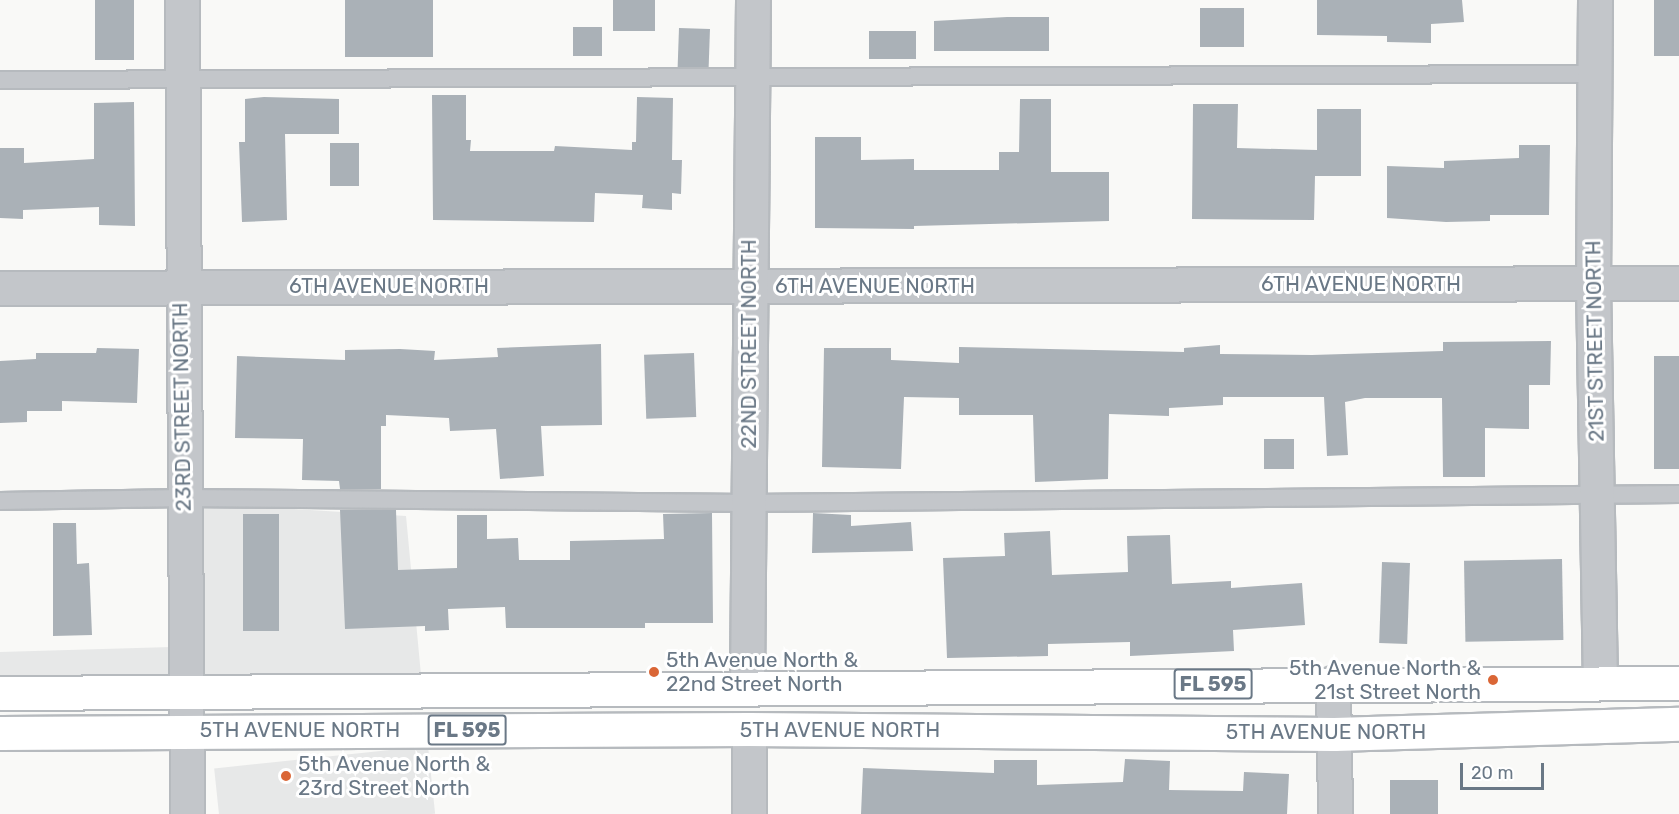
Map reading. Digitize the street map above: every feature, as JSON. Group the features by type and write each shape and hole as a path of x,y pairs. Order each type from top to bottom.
{"main road":[{"name":"5TH AVENUE NORTH","path":"0,693 186,694 1334,683 1679,683"},
{"name":"5TH AVENUE NORTH","path":"0,733 186,730 749,729 1334,734 1679,724"}],"street":[{"name":"23RD STREET NORTH","path":"182,0 181,286 187,814"},
{"name":"22ND STREET NORTH","path":"747,688 753,0"},
{"name":"21ST STREET NORTH","path":"1595,0 1593,284 1600,682"},
{"name":"6TH AVENUE NORTH","path":"0,288 1679,283"},
{"path":"1334,683 1335,814"},
{"path":"749,729 749,814"}],"lane":[{"path":"0,80 182,78 752,80 1594,74"},
{"path":"0,501 183,498 748,503 1679,494"}],"shaded area":[{"path":"198,503 406,516 421,675 200,677"},
{"path":"171,647 171,677 0,677 0,652"},
{"path":"428,746 435,814 219,814 214,768"}],"building":[{"path":"95,0 134,0 134,60 95,60"},
{"path":"345,0 433,0 433,57 345,57"},
{"path":"613,0 655,0 655,31 613,31"},
{"path":"1317,0 1462,0 1464,22 1431,24 1431,43 1387,42 1387,36 1317,35"},
{"path":"1654,0 1679,0 1679,56 1654,56"},
{"path":"1200,8 1244,8 1244,47 1200,47"},
{"path":"1049,17 1049,51 934,51 934,21"},
{"path":"573,27 602,27 602,56 573,56"},
{"path":"679,28 710,29 709,68 678,67"},
{"path":"869,31 916,31 916,59 869,59"},
{"path":"432,95 466,95 466,140 471,140 470,151 554,151 555,146 632,150 632,142 636,142 637,97 673,98 672,160 682,160 681,194 672,193 672,210 642,208 643,195 595,193 594,222 433,220"},
{"path":"264,97 339,99 339,134 285,134 287,220 242,222 239,142 245,142 245,99"},
{"path":"1020,99 1051,99 1051,172 1109,172 1109,221 914,226 914,229 815,228 815,137 861,137 861,160 914,159 914,170 999,170 999,152 1019,152"},
{"path":"134,102 135,226 99,225 99,207 23,210 23,219 0,218 0,148 24,148 24,163 94,159 94,103"},
{"path":"1193,104 1238,104 1237,148 1317,150 1317,109 1361,109 1361,176 1315,176 1314,220 1192,219"},
{"path":"330,143 359,143 359,186 330,186"},
{"path":"1519,145 1550,145 1549,215 1490,215 1490,221 1446,222 1387,218 1387,166 1444,168 1444,161 1519,158"},
{"path":"1551,341 1550,385 1529,385 1529,429 1485,428 1485,477 1443,477 1442,398 1365,398 1345,402 1348,455 1327,456 1324,397 1223,397 1223,405 1169,408 1169,416 1109,414 1108,479 1035,482 1033,415 959,415 959,398 904,397 901,469 822,467 824,348 891,348 891,360 959,363 959,347 1184,352 1184,348 1220,345 1220,354 1312,355 1443,351 1443,342"},
{"path":"601,344 602,425 541,426 544,476 500,479 496,429 450,431 449,418 386,415 386,426 381,426 381,489 340,489 339,481 302,480 303,439 235,438 237,356 345,360 345,350 400,349 435,351 434,360 498,357 497,348"},
{"path":"97,348 139,349 137,403 62,401 62,411 27,411 27,422 0,423 0,361 36,359 36,353 96,353"},
{"path":"694,353 696,417 646,419 644,355"},
{"path":"1654,356 1679,356 1679,469 1654,469"},
{"path":"1264,439 1294,439 1294,469 1264,469"},
{"path":"340,510 396,510 398,570 457,568 457,515 487,515 487,539 518,538 519,560 570,560 570,541 664,539 663,514 712,513 713,623 645,623 645,628 506,628 505,607 448,609 449,630 425,631 425,626 345,629"},
{"path":"813,513 851,515 851,526 911,522 913,551 812,553"},
{"path":"243,514 279,514 279,631 243,631"},
{"path":"53,523 76,523 77,564 89,563 92,635 53,636"},
{"path":"1050,531 1052,575 1128,572 1127,536 1170,535 1172,584 1231,581 1231,588 1302,583 1305,625 1233,630 1234,651 1130,656 1130,642 1048,644 1048,656 947,658 943,558 1005,556 1004,533"},
{"path":"1562,559 1563,640 1465,642 1464,561"},
{"path":"1382,562 1410,563 1407,644 1379,643"},
{"path":"1125,759 1170,761 1169,790 1243,791 1244,772 1289,774 1287,814 861,814 863,768 994,773 994,760 1037,760 1037,785 1123,782"},
{"path":"1390,780 1438,780 1438,814 1390,814"}],"place":[{"name":"5th Avenue North & 22nd Street North","path":"654,672"},
{"name":"5th Avenue North & 21st Street North","path":"1493,680"},
{"name":"5th Avenue North & 23rd Street North","path":"286,776"}]}
